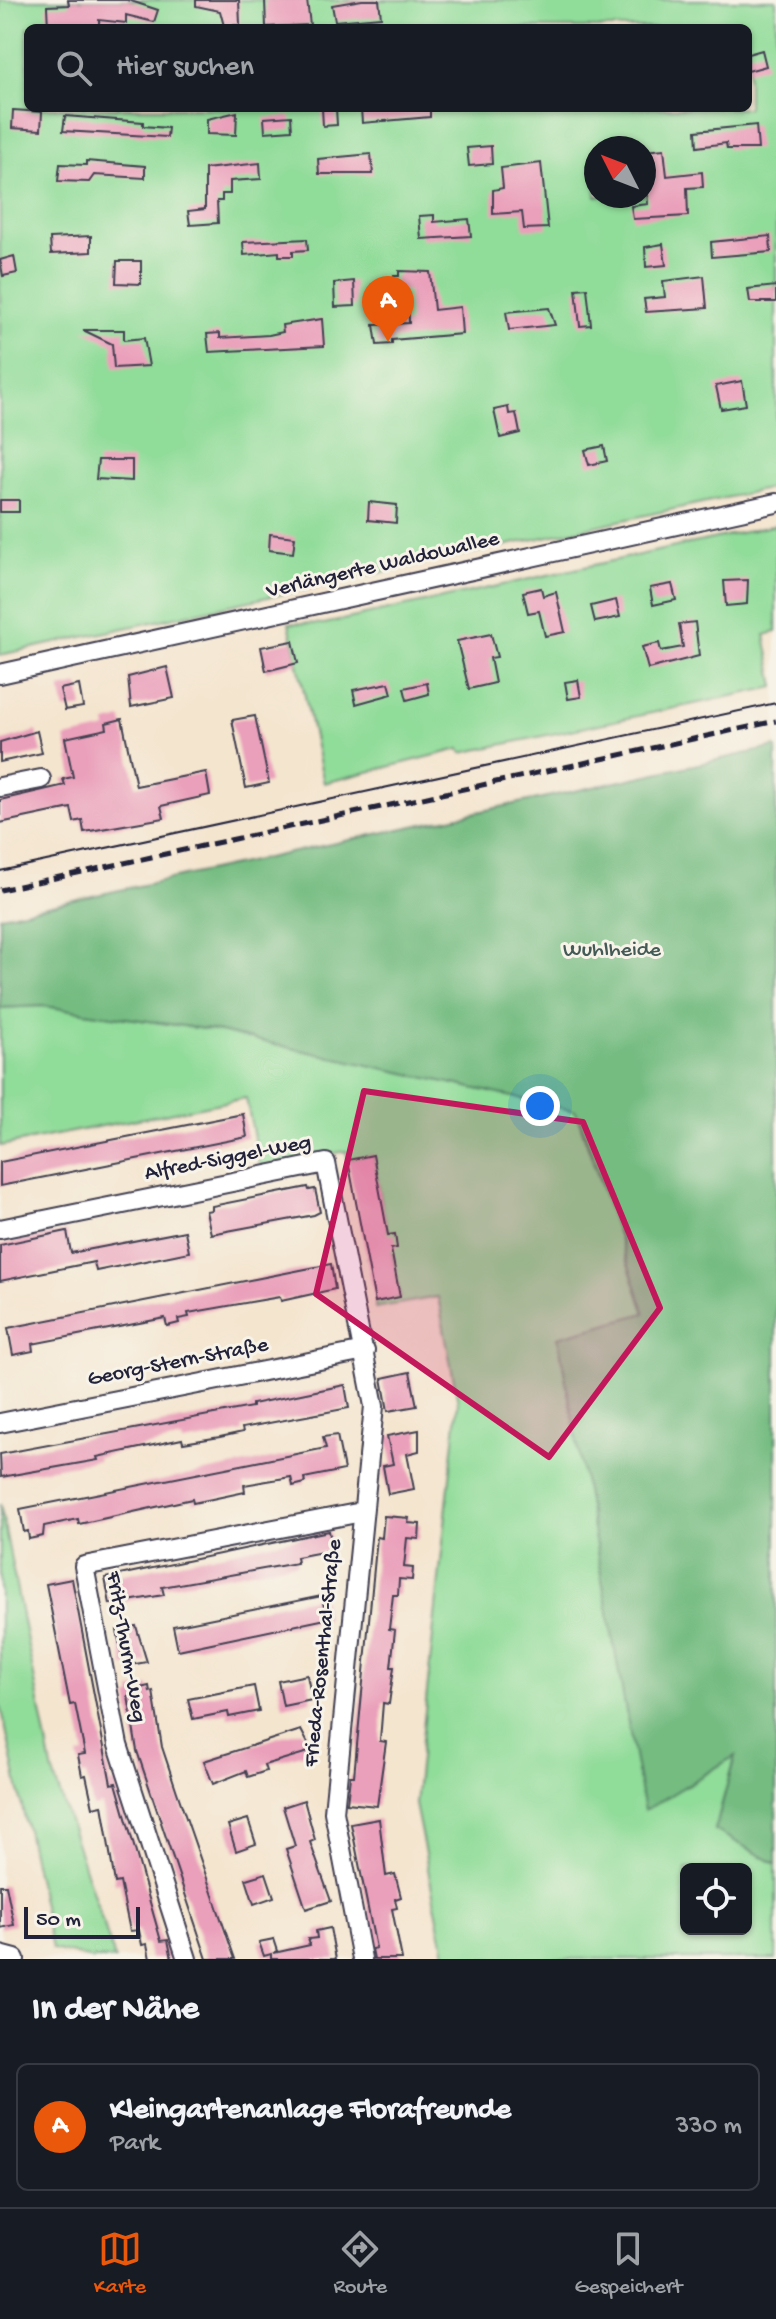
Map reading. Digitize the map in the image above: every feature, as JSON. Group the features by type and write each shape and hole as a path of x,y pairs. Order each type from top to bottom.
{"street":[{"name":"Verlängerte Waldowallee","path":"0,674 776,503"},
{"path":"0,787 41,779"},
{"name":"Alfred-Siggel-Weg","path":"0,1229 326,1163 365,1351"},
{"name":"Georg-Stern-Straße","path":"0,1423 365,1351"},
{"name":"Frieda-Rosenthal-Straße","path":"362,1959 334,1812 374,1406 365,1351"},
{"name":"Fritz-Thurm-Weg","path":"187,1959 118,1745 84,1566 362,1512"},
{"path":"0,1955 15,1959"}],"highlighted area":[{"path":"364,1091 583,1122 660,1308 549,1457 316,1294"}],"green space":[{"path":"0,0 776,0 776,487 0,655"},
{"path":"776,525 776,632 765,635 775,687 462,753 460,749 324,783 289,623 324,624"},
{"name":"Wuhlheide","path":"776,747 776,1864 715,1830 735,1756 644,1811 558,1337 645,1313 576,1111 211,1030 43,1006 0,1008 0,916"},
{"path":"43,1006 211,1030 576,1111 645,1314 558,1337 645,1810 735,1755 715,1830 776,1864 776,1959 446,1959 415,1804 458,1402 438,1297 375,1308 375,1302 400,1297 392,1252 367,1257 387,1230 373,1156 348,1160 346,1151 260,1168 246,1098 0,1146 0,1008"},
{"path":"0,1504 53,1773 115,1959 93,1959 52,1949 0,1701"}],"building":[{"path":"68,0 128,0 158,10 154,22 126,15 126,23 99,20 99,24 48,24 47,6 69,5"},
{"path":"196,0 239,0 240,24 223,24 220,11 196,6"},
{"path":"265,0 307,0 310,24 266,24"},
{"path":"379,0 381,17 335,21 332,5"},
{"path":"762,50 766,66 752,70 752,53"},
{"path":"13,110 42,112 41,130 12,128"},
{"path":"237,112 236,135 207,134 207,119"},
{"path":"322,112 336,112 337,125 323,126"},
{"path":"361,112 430,112 430,117 362,123"},
{"path":"65,116 143,122 143,126 168,128 167,137 63,131"},
{"path":"291,116 292,130 265,132 264,118"},
{"path":"756,125 758,149 727,149 726,143 697,147 696,131"},
{"path":"491,146 492,164 469,166 467,148"},
{"path":"664,149 667,176 702,172 703,187 687,188 688,216 633,219 631,208 656,208 656,150"},
{"path":"371,154 373,174 319,174 318,159"},
{"path":"86,161 145,166 145,178 94,175 89,182 58,181 60,164 86,165"},
{"path":"260,163 261,179 230,181 230,194 222,194 222,201 217,201 218,223 190,225 188,211 205,209 205,169"},
{"path":"541,163 548,228 524,229 522,212 493,214 493,190 503,188 501,168"},
{"path":"434,215 434,222 469,219 471,236 421,239 419,216"},
{"path":"91,236 91,252 51,254 50,238"},
{"path":"770,236 771,252 712,257 711,242"},
{"path":"307,239 308,250 293,251 293,256 279,256 279,252 244,255 243,242"},
{"path":"663,244 666,265 646,267 645,247"},
{"path":"14,256 17,273 3,276 0,260"},
{"path":"117,261 141,261 141,284 116,283"},
{"path":"399,271 430,272 434,310 460,307 462,334 392,340 392,344 377,345 374,325 409,323 408,291 396,291 394,276 399,276"},
{"path":"704,276 707,308 646,312 644,299 665,297 663,281"},
{"path":"354,281 355,306 335,307 334,283"},
{"path":"776,286 776,302 750,302 748,289"},
{"path":"587,288 591,325 580,326 576,289"},
{"path":"549,308 555,325 509,330 506,312"},
{"path":"322,319 324,346 209,352 207,334 220,333 220,338 269,335 283,332 282,325"},
{"path":"83,330 124,330 124,340 144,338 149,366 114,368 112,344"},
{"path":"742,381 746,405 721,409 716,386"},
{"path":"508,407 509,414 516,413 520,433 500,438 494,410"},
{"path":"604,446 607,461 589,465 585,450"},
{"path":"98,460 132,460 132,481 96,479"},
{"path":"0,500 19,500 19,512 0,512"},
{"path":"369,502 397,505 396,523 368,520"},
{"path":"270,534 295,537 293,553 269,550"},
{"path":"748,580 747,604 726,606 724,581"},
{"path":"672,584 676,600 653,605 650,588"},
{"path":"541,588 543,596 556,592 565,632 545,636 539,611 528,613 523,592"},
{"path":"616,600 620,617 595,622 591,606"},
{"path":"695,622 699,656 648,669 642,647 659,643 661,651 683,647 679,624"},
{"path":"491,634 497,657 490,658 495,683 469,689 457,641"},
{"path":"293,641 298,663 266,671 261,647"},
{"path":"167,667 174,698 131,707 128,677"},
{"path":"578,680 581,697 568,699 565,682"},
{"path":"389,683 392,694 356,704 353,690"},
{"path":"427,683 429,694 407,700 404,688"},
{"path":"79,685 83,707 65,710 60,689"},
{"path":"255,716 269,783 246,788 232,720"},
{"path":"122,719 136,786 206,772 210,795 161,806 164,818 84,832 82,820 74,822 71,808 0,823 0,800 65,785 63,779 73,777 65,738 107,729 106,723"},
{"path":"37,731 42,753 0,762 0,742"},
{"path":"243,1114 247,1137 0,1186 0,1162"},
{"path":"373,1155 388,1235 395,1234 397,1248 391,1249 400,1297 375,1302 348,1160"},
{"path":"308,1187 309,1190 315,1189 320,1212 314,1215 211,1234 206,1211 212,1210 212,1206"},
{"path":"67,1231 71,1253 185,1231 189,1252 96,1271 94,1262 0,1281 0,1245"},
{"path":"331,1264 335,1289 281,1301 280,1297 188,1313 189,1317 167,1326 165,1318 32,1344 33,1351 13,1355 8,1328"},
{"path":"410,1372 417,1406 388,1411 382,1378"},
{"path":"345,1385 349,1408 242,1428 243,1432 220,1437 183,1443 182,1439 97,1457 98,1460 1,1477 0,1454 252,1407 252,1404"},
{"path":"419,1430 419,1451 407,1454 414,1489 388,1494 383,1466 393,1464 387,1436"},
{"path":"337,1435 344,1470 304,1478 305,1483 293,1486 291,1477 244,1485 245,1492 193,1503 192,1499 79,1524 78,1519 44,1526 43,1536 29,1539 28,1531 24,1532 20,1509 326,1448 323,1437"},
{"path":"384,1516 409,1518 408,1523 420,1524 419,1539 407,1538 404,1567 413,1568 412,1580 399,1579 398,1595 393,1595 389,1629 395,1630 391,1667 394,1667 389,1704 383,1703 380,1741 386,1742 377,1806 347,1803 350,1776 354,1776 377,1537 382,1538"},
{"path":"329,1531 333,1550 296,1557 297,1563 162,1587 164,1595 110,1604 105,1578"},
{"path":"72,1579 111,1784 116,1783 161,1941 168,1940 172,1959 150,1959 147,1944 142,1945 139,1930 130,1931 120,1882 115,1883 102,1805 93,1807 86,1775 82,1776 78,1755 85,1754 75,1704 70,1705 46,1584"},
{"path":"322,1596 326,1619 178,1650 173,1626"},
{"path":"136,1626 147,1662 124,1666 117,1630"},
{"path":"307,1675 312,1700 283,1706 278,1681"},
{"path":"149,1686 150,1692 153,1691 162,1747 235,1959 207,1959 137,1751 128,1696 132,1696 131,1690"},
{"path":"254,1686 259,1711 229,1717 228,1712 193,1719 188,1699"},
{"path":"301,1730 312,1751 264,1765 266,1771 248,1777 246,1771 213,1784 204,1761"},
{"path":"304,1800 315,1840 310,1842 331,1901 306,1909 286,1849 295,1846 283,1807"},
{"path":"248,1819 256,1844 236,1851 228,1825"},
{"path":"379,1819 386,1876 395,1874 401,1897 395,1899 397,1908 392,1909 402,1959 374,1959 372,1949 376,1948 351,1824"},
{"path":"266,1873 274,1897 254,1904 246,1879"},
{"path":"0,1885 6,1885 14,1925 0,1928"},
{"path":"330,1928 336,1959 271,1959 271,1954 264,1956 259,1942 274,1939 278,1951 274,1953 310,1945 308,1939 317,1938 316,1931"}],"tram line":[{"path":"0,871 776,703"}],"railway":[{"path":"0,890 776,721"}],"place":[{"name":"Kleingartenanlage Florafreunde","path":"388,342"}]}
